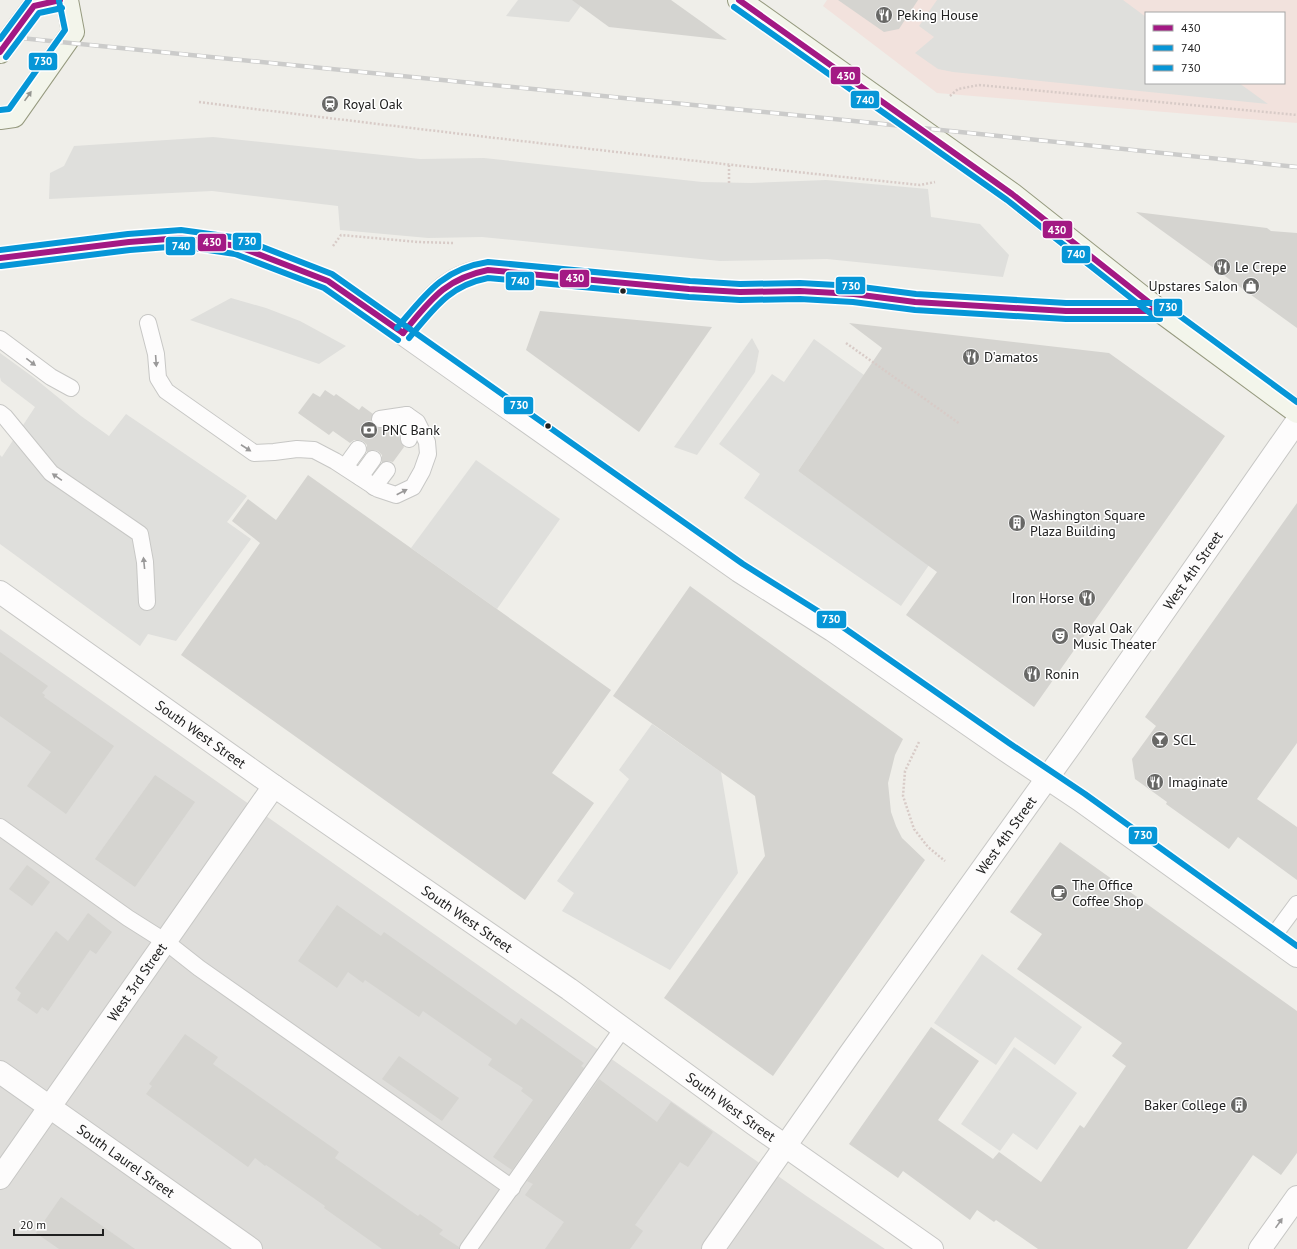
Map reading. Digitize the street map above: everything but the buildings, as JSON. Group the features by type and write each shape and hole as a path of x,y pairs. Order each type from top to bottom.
{"main road":[{"path":"0,52 34,6 60,0"},
{"path":"0,118 14,116 73,32 67,0"},
{"path":"739,0 1012,194 1160,311 1297,412"}],"street":[{"path":"0,258 129,242 181,238 237,246 328,281 739,571 832,630 1080,800 1297,956"},
{"path":"403,333 448,284 474,272 488,270 689,289 740,292 854,294 915,302 1066,311 1160,311"},
{"name":"West 4th Street","path":"714,1249 785,1146 1077,736 1297,421"},
{"name":"South West Street","path":"0,592 274,786 569,989 785,1146 932,1249"},
{"name":"West 3rd Street","path":"0,1178 274,786"},
{"name":"South Laurel Street","path":"0,1072 251,1249"},
{"path":"1260,1249 1297,1197"}],"lane":[{"path":"148,323 156,354 158,378 166,391 254,453 297,449 314,450 345,467 374,487 396,495 413,487 422,471 428,454 427,442 418,422 407,415 380,419"},
{"path":"0,339 51,377 71,388"},
{"path":"0,413 5,417 51,473 140,534 145,562 147,602"},
{"path":"395,429 407,415"},
{"path":"407,415 409,439"},
{"path":"345,467 358,449"},
{"path":"360,477 373,460"},
{"path":"374,487 388,470"},
{"path":"0,827 128,918 166,942 199,968 512,1188"},
{"path":"1272,938 1297,904"},
{"path":"468,1249 623,1028"}],"path":[{"path":"950,96 958,89 979,85 1297,115"},
{"path":"199,102 498,139 729,165 920,185 935,182"},
{"path":"729,165 729,183"},
{"path":"333,246 341,235 418,242 453,243"},
{"path":"846,342 960,424"},
{"path":"919,742 905,771 903,796 914,829 928,847 945,861"}],"shaded area":[{"path":"518,0 585,0 569,22 506,16"},
{"path":"827,0 1297,0 1297,123 937,93 823,6"},
{"path":"937,0 1123,0 1145,16 1145,84 1240,84 1268,104 953,72 938,69 915,53 934,37 919,26"},
{"path":"213,137 420,159 484,158 702,182 751,183 826,180 928,189 931,217 980,224 1009,255 1003,277 827,259 720,261 482,237 428,238 340,230 338,206 212,191 49,199 50,173 64,166 74,146"},
{"path":"231,298 266,308 300,321 346,346 319,364 190,320"},
{"path":"752,338 759,351 755,372 697,455 674,447"},
{"path":"814,339 864,375 798,471 929,565 901,606 744,498 760,474 719,444 772,374 784,382"},
{"path":"0,353 109,436 126,414 247,496 227,522 251,539 176,641 148,634 140,646 0,544 0,455 2,457 35,407 1,381"},
{"path":"476,460 560,519 497,609 411,548"},
{"path":"0,629 805,1195 885,1249 0,1249"},
{"path":"652,724 721,772 738,873 670,970 562,911 574,893 557,881 629,779 619,770"},
{"path":"982,954 1082,1027 1055,1065 1015,1037 996,1065 934,1023"},
{"path":"1014,1047 1077,1093 1037,1150 1013,1133 1000,1151 961,1124"}],"railway":[{"path":"0,36 854,121 1297,167"}],"transit line":[{"name":"730","path":"0,39 29,0"},
{"name":"430","path":"0,52 34,6 60,0"},
{"name":"430","path":"739,0 1012,194 1160,311"},
{"name":"730","path":"0,110 9,109 65,30 59,1"},
{"name":"740","path":"734,7 1007,200 1155,317"},
{"name":"740","path":"6,57 39,13 62,8"},
{"name":"730","path":"0,250 128,234 181,230 239,238 332,274 743,564 837,623 1085,794 1297,946"},
{"name":"430","path":"0,258 129,242 181,238 237,246 328,281 403,333"},
{"name":"740","path":"1,266 130,250 181,246 235,254 324,288 398,340"},
{"name":"730","path":"397,328 426,294 446,277 472,265 488,262 690,281 740,284 800,283 854,286 916,294 1066,303 1161,303 1297,402"},
{"name":"430","path":"403,333 430,301 449,285 460,279 488,270 689,289 740,292 800,291 854,294 915,302 1066,311 1160,311"},
{"name":"740","path":"409,338 434,308 452,293 462,287 488,278 689,297 740,300 800,299 853,302 915,310 1066,319 1160,319"}],"place":[{"name":"Peking House","path":"884,15"},
{"name":"Royal Oak","path":"330,104"},
{"name":"Le Crepe","path":"1222,267"},
{"name":"Upstares Salon","path":"1251,286"},
{"name":"D'amatos","path":"971,357"},
{"name":"PNC Bank","path":"369,430"},
{"name":"Washington Square Plaza Building","path":"1017,523"},
{"name":"Iron Horse","path":"1087,598"},
{"name":"Royal Oak Music Theater","path":"1060,636"},
{"name":"Ronin","path":"1032,674"},
{"name":"SCL","path":"1160,740"},
{"name":"Imaginate","path":"1155,782"},
{"name":"The Office Coffee Shop","path":"1059,893"},
{"name":"Baker College","path":"1239,1105"}]}
